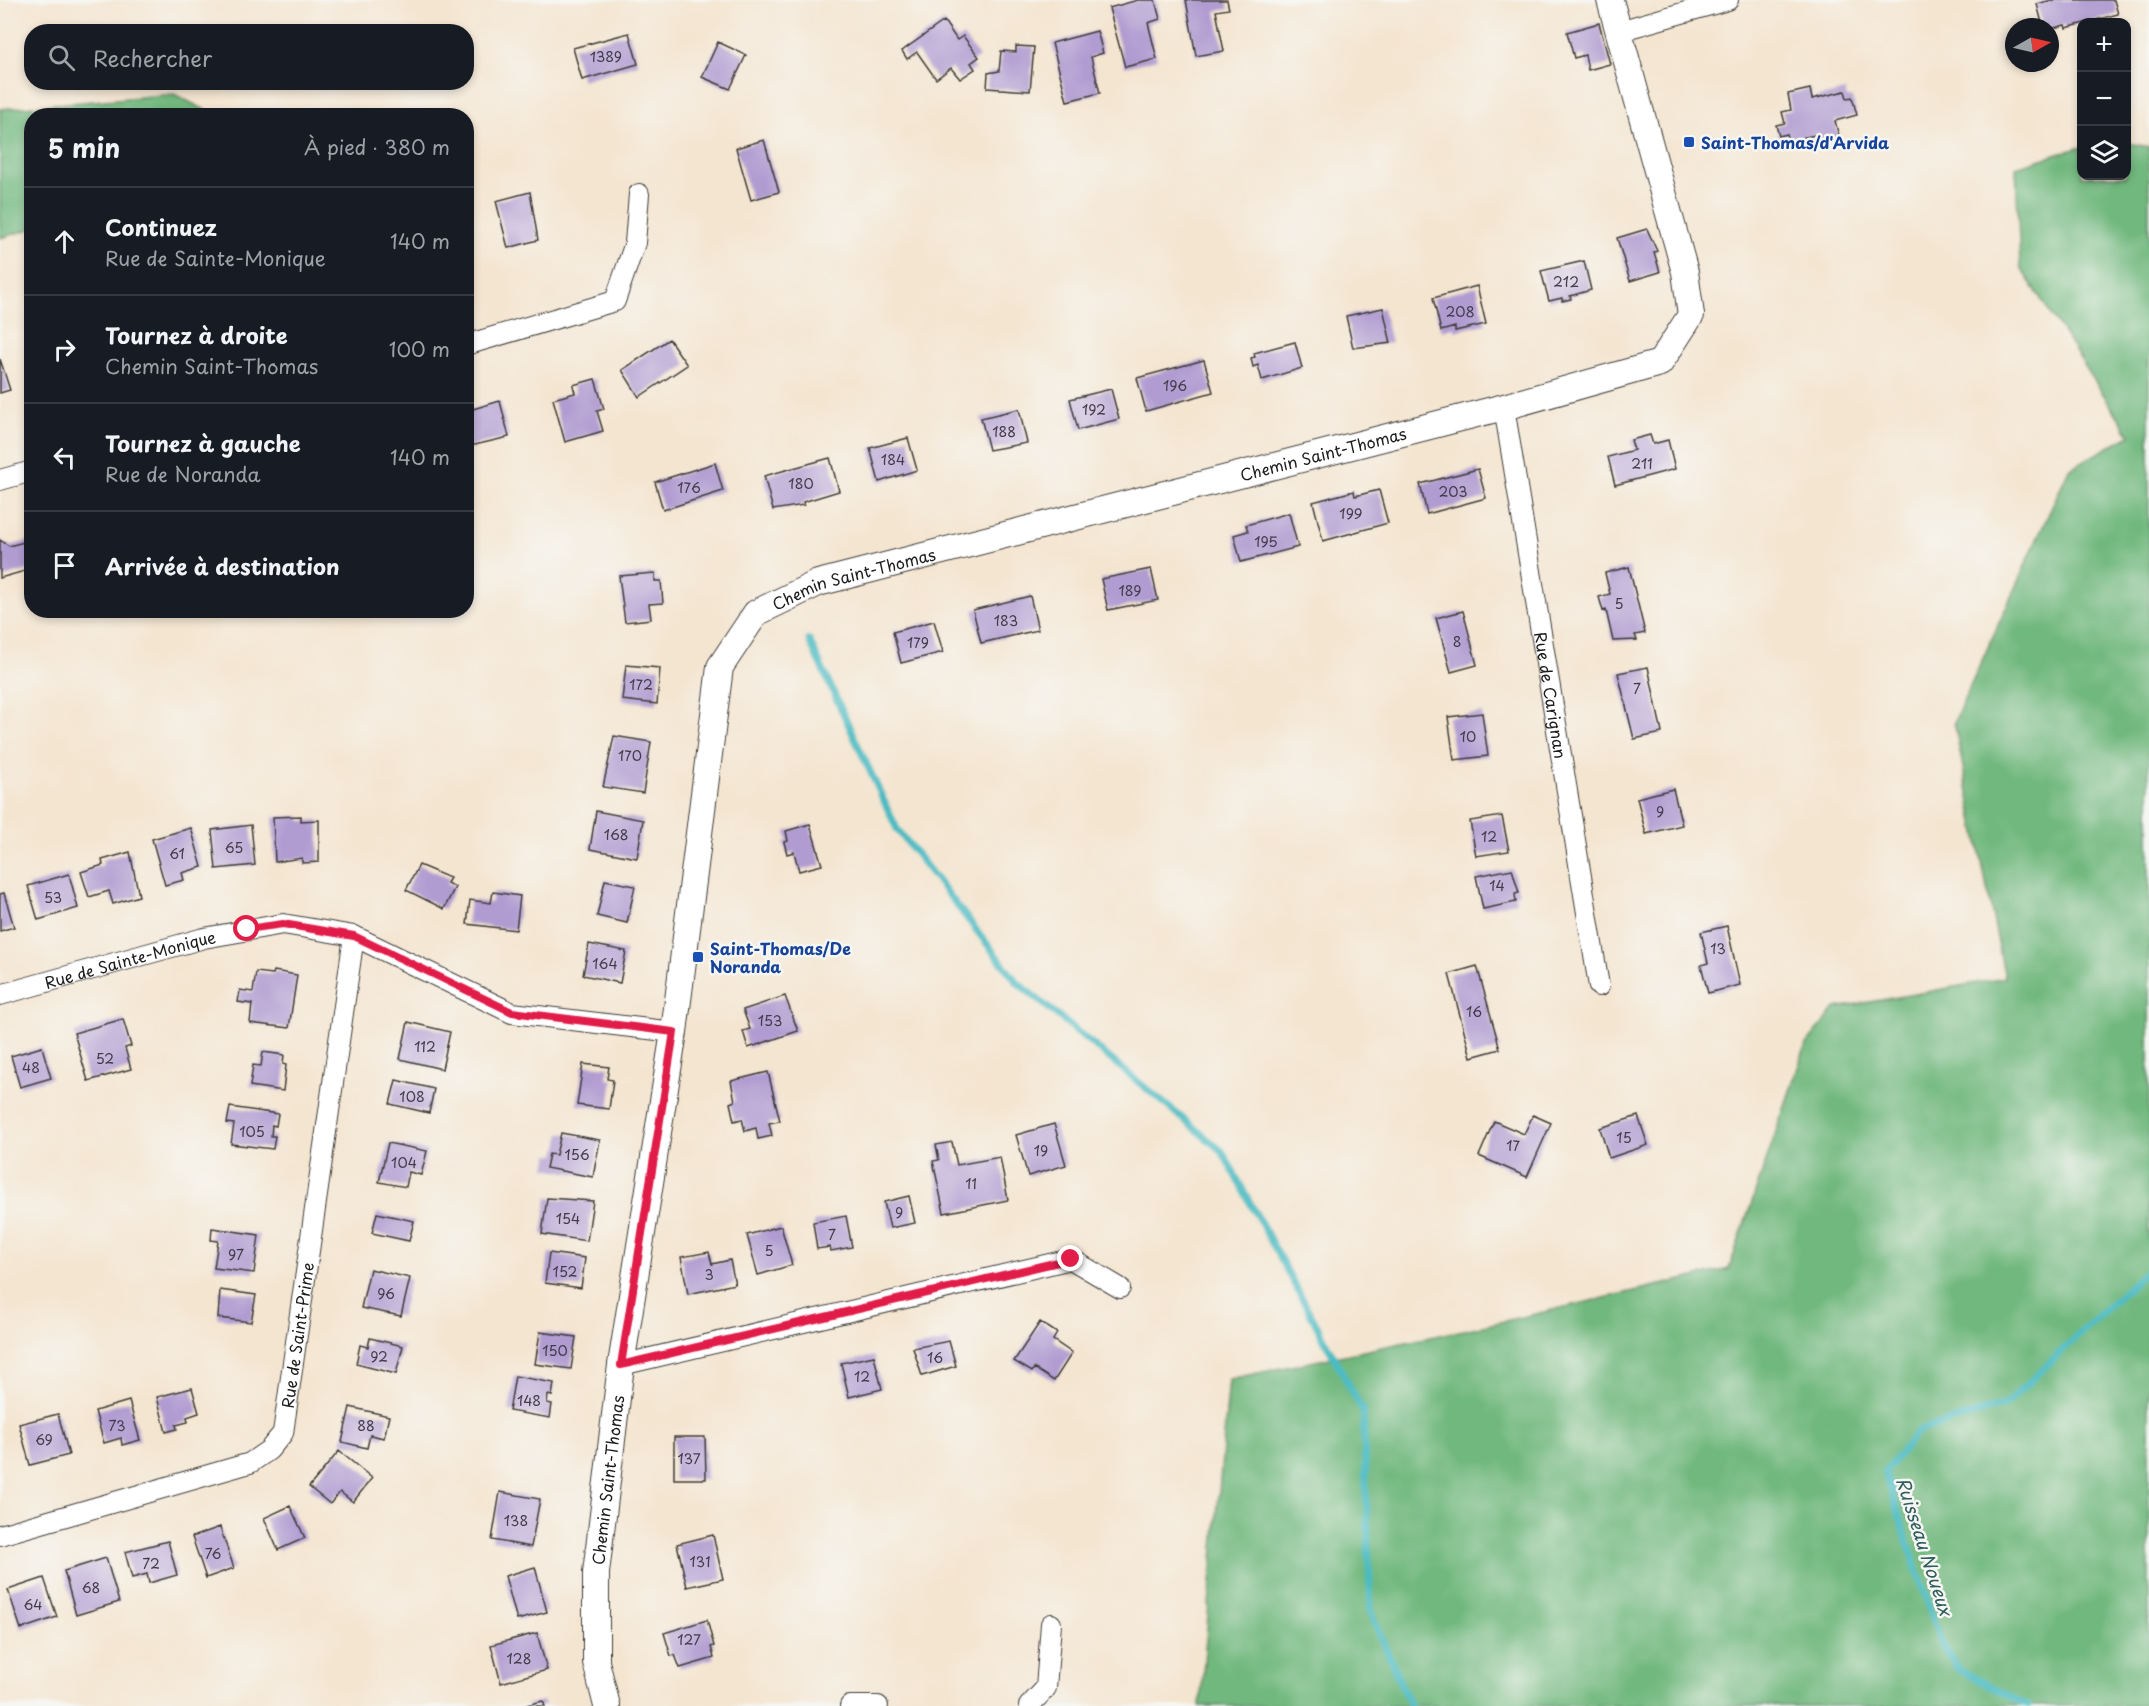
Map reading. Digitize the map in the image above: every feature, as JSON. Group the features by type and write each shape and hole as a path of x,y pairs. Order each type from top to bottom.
{"street":[{"name":"Chemin Saint-Thomas","path":"607,1706 596,1662 596,1573 621,1365 674,1032 720,667 756,613 818,583 1503,406 1660,363 1691,315 1685,272 1610,0"},
{"path":"1619,32 1728,0"},
{"path":"474,343 615,302 635,243 639,194"},
{"name":"Rue de Carignan","path":"1503,406 1599,986"},
{"path":"0,480 24,473"},
{"name":"Rue de Sainte-Monique","path":"0,995 204,938 283,924 354,936 512,1012 674,1032"},
{"name":"Rue de Saint-Prime","path":"0,1535 250,1463 269,1450 283,1433 354,936"},
{"path":"621,1365 1071,1259 1120,1288"},
{"path":"1029,1706 1046,1688 1051,1624"},
{"path":"850,1706 878,1706"}],"green space":[{"path":"174,94 201,108 24,108 24,231 0,238 0,109"},
{"path":"2131,144 2149,147 2149,1706 1200,1706 1229,1379 1483,1326 1729,1269 1806,1044 1836,1008 2005,978 1954,722 2069,469 2130,435 2020,267 2016,167 2077,148 2077,180 2131,180"}],"building":[{"path":"1138,0 1155,0 1160,19 1148,23 1157,59 1125,67 1109,8"},
{"path":"1186,0 1227,0 1229,9 1216,11 1224,51 1196,56"},
{"path":"2052,0 2114,0 2118,14 2103,18 2077,18 2077,25 2066,28 2065,25 2059,27 2059,18 2041,18 2037,4"},
{"path":"944,21 957,40 963,36 979,57 971,63 975,69 960,79 951,68 936,79 917,52 907,59 902,51"},
{"path":"1599,23 1610,64 1588,70 1585,55 1574,58 1567,32"},
{"path":"1097,31 1103,53 1091,57 1100,93 1067,101 1052,43"},
{"path":"629,33 638,64 582,80 573,48"},
{"path":"718,42 746,55 730,89 702,77"},
{"path":"1016,46 1034,47 1030,91 987,88 988,73 999,71 1001,51 1016,52"},
{"path":"1810,89 1812,99 1845,91 1847,98 1852,97 1857,115 1835,121 1839,136 1821,140 1819,134 1789,141 1787,134 1779,136 1776,125 1785,123 1782,112 1791,110 1788,94"},
{"path":"764,140 779,192 751,200 736,148"},
{"path":"530,192 538,240 508,248 496,201"},
{"path":"1647,229 1657,251 1654,252 1660,272 1630,281 1617,238"},
{"path":"1584,261 1591,290 1570,296 1571,299 1562,301 1562,298 1549,301 1541,271"},
{"path":"1477,286 1486,324 1455,331 1455,327 1441,331 1433,298"},
{"path":"1383,308 1391,343 1353,348 1346,316"},
{"path":"669,339 687,365 639,397 622,370"},
{"path":"1295,342 1302,368 1262,380 1258,365 1253,367 1251,358 1255,357 1254,353"},
{"path":"0,359 10,390 0,393"},
{"path":"1204,360 1213,392 1146,411 1137,378"},
{"path":"595,379 604,409 597,411 603,431 565,442 553,399 575,393 573,385"},
{"path":"1111,389 1119,419 1078,430 1070,399"},
{"path":"500,401 509,437 474,445 474,409"},
{"path":"1019,409 1027,443 989,450 981,418"},
{"path":"1650,435 1653,444 1668,440 1675,469 1615,485 1608,457 1634,450 1631,440"},
{"path":"908,438 917,470 879,482 870,448"},
{"path":"830,458 839,491 803,502 804,505 773,510 764,476"},
{"path":"715,463 723,491 663,510 655,482"},
{"path":"1478,469 1486,498 1427,514 1420,484"},
{"path":"1379,490 1388,523 1323,541 1313,502 1354,491 1355,496"},
{"path":"1289,513 1298,547 1241,562 1234,535 1248,531 1246,525"},
{"path":"0,540 9,546 24,542 24,571 0,578"},
{"path":"1629,567 1645,633 1635,635 1637,640 1613,641 1606,610 1603,611 1599,597 1610,594 1605,573"},
{"path":"1151,569 1158,600 1108,610 1101,579"},
{"path":"655,573 655,581 661,581 663,603 649,604 651,619 625,622 619,576"},
{"path":"1030,596 1038,630 981,643 973,610"},
{"path":"1463,611 1477,665 1451,672 1436,618"},
{"path":"934,621 943,652 901,663 893,632"},
{"path":"626,665 660,668 657,704 622,700"},
{"path":"1648,667 1662,733 1634,739 1618,673"},
{"path":"1482,713 1488,756 1454,760 1448,717"},
{"path":"614,736 651,742 643,793 603,787"},
{"path":"1673,789 1682,825 1646,834 1637,798"},
{"path":"596,811 643,820 637,858 590,849"},
{"path":"301,816 301,821 319,820 319,862 302,863 302,858 275,862 273,817"},
{"path":"1502,816 1509,851 1476,856 1470,821"},
{"path":"810,824 822,865 799,871 794,852 787,854 784,842 788,841 786,831"},
{"path":"251,825 255,865 216,869 212,830"},
{"path":"191,828 202,867 182,873 184,880 165,885 152,839"},
{"path":"130,852 139,896 113,904 109,891 89,897 81,872 103,865 102,860"},
{"path":"419,865 450,878 447,883 455,887 444,909 406,890"},
{"path":"1512,869 1519,893 1515,894 1516,902 1483,909 1476,876"},
{"path":"69,874 78,908 38,920 28,886"},
{"path":"605,880 635,886 627,923 597,916"},
{"path":"493,892 520,896 516,930 467,924 470,900 491,903"},
{"path":"4,893 14,927 0,931 0,894"},
{"path":"1727,926 1740,985 1708,993 1701,965 1708,963 1701,932"},
{"path":"589,944 626,951 620,983 583,975"},
{"path":"1477,966 1500,1049 1471,1057 1449,974"},
{"path":"274,971 297,975 289,1028 250,1023 252,1004 238,1002 240,990 253,992 256,972 273,974"},
{"path":"785,996 798,1031 748,1048 743,1031 750,1029 743,1010"},
{"path":"123,1019 131,1046 125,1048 131,1069 88,1081 74,1033"},
{"path":"408,1022 450,1032 442,1069 400,1059"},
{"path":"42,1047 51,1078 20,1087 11,1056"},
{"path":"263,1052 284,1055 283,1064 286,1065 283,1091 250,1086 253,1065 261,1066"},
{"path":"583,1064 609,1067 607,1079 613,1080 609,1109 577,1105"},
{"path":"768,1072 780,1121 769,1123 772,1136 758,1139 756,1128 745,1131 742,1119 734,1121 730,1103 735,1101 731,1081"},
{"path":"396,1080 434,1089 429,1113 390,1104"},
{"path":"230,1107 278,1114 276,1126 272,1125 271,1136 275,1136 273,1149 231,1144 234,1124 227,1123"},
{"path":"1533,1115 1551,1123 1527,1177 1479,1156 1494,1121 1524,1134"},
{"path":"1638,1116 1648,1145 1609,1158 1600,1128"},
{"path":"1054,1124 1066,1165 1028,1176 1016,1135"},
{"path":"561,1133 600,1140 593,1177 546,1168 549,1154 556,1155"},
{"path":"952,1142 957,1165 1000,1157 1008,1200 944,1213 933,1161 939,1160 936,1145"},
{"path":"388,1143 427,1151 421,1175 409,1172 406,1187 379,1182"},
{"path":"909,1196 915,1223 890,1228 884,1202"},
{"path":"547,1198 593,1201 587,1241 542,1234"},
{"path":"377,1213 414,1221 409,1241 372,1233"},
{"path":"846,1216 852,1247 831,1251 830,1247 817,1249 813,1222"},
{"path":"781,1226 792,1265 758,1275 747,1235"},
{"path":"212,1228 259,1235 254,1273 214,1268 218,1241 211,1240"},
{"path":"709,1252 712,1264 730,1260 735,1284 688,1294 681,1257"},
{"path":"549,1253 585,1258 581,1288 545,1283"},
{"path":"370,1269 410,1278 401,1316 361,1308"},
{"path":"220,1290 256,1295 251,1322 218,1318"},
{"path":"1040,1322 1057,1333 1053,1340 1072,1353 1054,1381 1034,1368 1032,1372 1014,1361"},
{"path":"540,1332 576,1337 571,1369 535,1364"},
{"path":"370,1338 403,1346 396,1374 356,1364 360,1345 368,1347"},
{"path":"949,1341 956,1366 922,1376 913,1348"},
{"path":"874,1356 882,1389 849,1397 841,1363"},
{"path":"515,1376 554,1383 552,1396 548,1395 547,1403 552,1404 550,1418 509,1411"},
{"path":"192,1388 199,1413 187,1417 188,1422 176,1425 177,1429 166,1432 157,1397"},
{"path":"129,1401 140,1440 122,1445 121,1438 104,1443 95,1411"},
{"path":"350,1407 389,1416 384,1438 370,1435 367,1448 342,1442"},
{"path":"58,1414 69,1455 30,1465 19,1424"},
{"path":"674,1437 705,1437 706,1479 674,1479"},
{"path":"339,1451 372,1478 353,1502 340,1492 330,1504 309,1487"},
{"path":"500,1492 540,1499 531,1547 492,1540"},
{"path":"290,1506 305,1538 278,1550 264,1518"},
{"path":"220,1527 234,1568 206,1578 192,1537"},
{"path":"713,1535 723,1579 687,1587 677,1544"},
{"path":"168,1541 177,1575 149,1583 147,1574 132,1578 125,1552"},
{"path":"106,1558 119,1602 76,1615 64,1571"},
{"path":"535,1567 547,1612 517,1620 505,1576"},
{"path":"44,1578 57,1617 21,1629 8,1590"},
{"path":"707,1620 714,1646 711,1647 714,1658 680,1668 675,1655 671,1656 664,1633"},
{"path":"537,1633 547,1670 501,1683 491,1645"},
{"path":"543,1701 545,1706 526,1706 526,1705"}],"waterway":[{"path":"809,640 897,829 1017,982 1222,1151 1363,1411 1371,1613 1410,1706"},
{"name":"Ruisseau Noueux","path":"2028,1706 1958,1669 1941,1644 1885,1472 1918,1431 2005,1405 2149,1268"}],"place":[{"name":"Saint-Thomas/d'Arvida","path":"1689,142"},
{"name":"Saint-Thomas/De Noranda","path":"698,957"}],"route":[{"path":"247,929 283,924 354,936 512,1012 674,1032 621,1365 1071,1259"}]}
